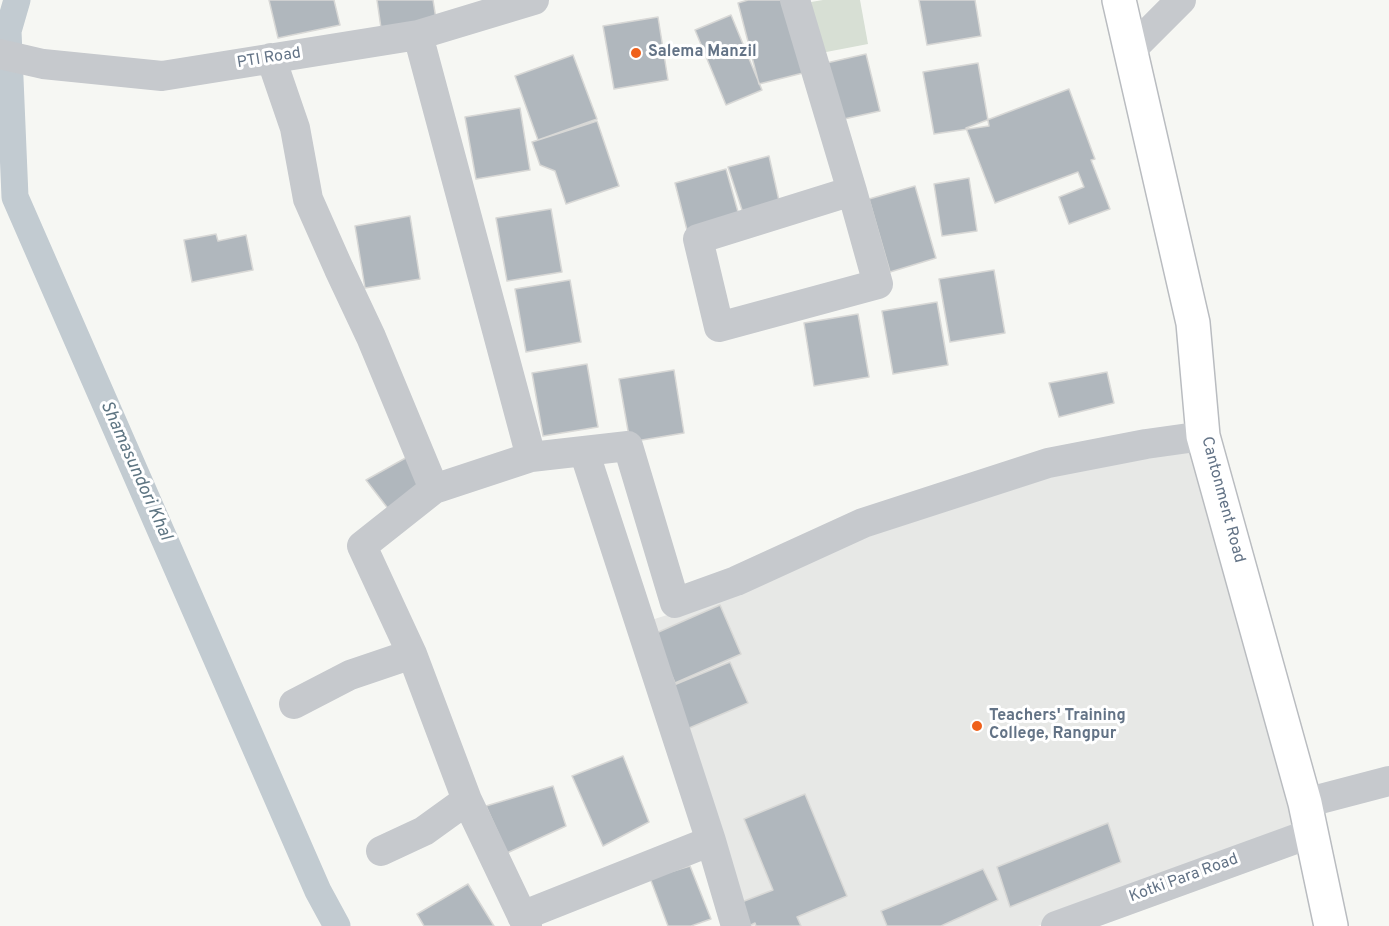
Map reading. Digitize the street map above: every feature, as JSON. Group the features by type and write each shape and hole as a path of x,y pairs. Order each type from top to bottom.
{"main road":[{"name":"Cantonment Road","path":"1119,0 1193,323 1203,436 1309,818 1331,926"}],"street":[{"name":"PTI Road","path":"0,54 43,64 162,76 418,35 534,0"},
{"path":"795,0 852,191 878,284 719,327 698,239 852,191"},
{"path":"1131,50 1181,0"},
{"path":"418,35 531,457"},
{"path":"271,58 295,128 309,199 371,337 435,489"},
{"path":"711,841 525,921 467,800 412,654 362,546 435,489 531,457 628,446 675,603 736,581 863,523 1048,463 1146,444 1203,436"},
{"path":"584,451 711,841 736,926"},
{"path":"294,704 350,675 412,654"},
{"name":"Kotki Para Road","path":"1056,926 1309,818 1389,781"},
{"path":"381,851 424,831 467,800"}],"shaded area":[{"path":"860,0 868,44 821,53 811,2"},
{"name":"Teachers' Training College, Rangpur","path":"1193,443 1304,830 1038,926 745,926 645,622 740,592 865,529 1049,469"}],"building":[{"path":"269,0 334,0 340,25 278,38"},
{"path":"377,0 433,0 436,19 381,28"},
{"path":"748,0 785,0 803,73 759,84 738,3"},
{"path":"919,0 975,0 981,36 927,45"},
{"path":"731,15 762,90 726,105 695,30"},
{"name":"Salema Manzil","path":"658,17 668,80 614,89 603,26"},
{"path":"866,54 880,111 835,121 822,64"},
{"path":"573,55 597,119 538,140 515,76"},
{"path":"978,63 989,126 934,134 923,72"},
{"path":"1069,89 1095,159 1091,160 1110,209 1069,224 1059,197 1084,187 1078,172 995,203 966,128"},
{"path":"520,108 530,170 476,179 465,117"},
{"path":"597,121 619,186 566,204 555,171 540,165 532,142"},
{"path":"769,156 780,205 745,219 728,167"},
{"path":"726,169 740,219 687,230 675,183"},
{"path":"969,178 977,231 942,236 934,184"},
{"path":"915,186 936,258 890,272 869,199"},
{"path":"551,209 562,272 507,281 496,218"},
{"path":"410,216 420,279 365,288 355,226"},
{"path":"216,234 218,241 246,235 253,270 192,282 184,240"},
{"path":"994,270 1005,333 950,342 939,279"},
{"path":"570,280 581,342 526,352 515,289"},
{"path":"937,302 948,365 893,374 882,311"},
{"path":"858,314 869,377 814,386 804,323"},
{"path":"587,364 598,427 543,436 532,373"},
{"path":"674,370 684,433 630,442 619,379"},
{"path":"1107,372 1114,403 1059,417 1049,383"},
{"path":"411,455 424,494 393,515 366,480"},
{"path":"720,605 741,654 675,683 654,634"},
{"path":"730,662 748,703 687,729 669,687"},
{"path":"623,756 649,822 603,846 572,776"},
{"path":"553,786 566,826 507,853 486,806"},
{"path":"805,794 847,896 797,917 801,926 756,926 755,923 749,926 739,903 773,890 744,819"},
{"path":"1108,823 1121,862 1010,907 997,867"},
{"path":"690,866 711,919 691,926 668,926 650,878"},
{"path":"983,869 998,900 941,926 887,926 881,911"},
{"path":"468,884 494,926 424,926 417,914"}],"waterway":[{"name":"Shamasundori Khal","path":"17,0 8,31 15,197 318,891 337,926"}],"place":[{"name":"Salema Manzil","path":"636,53"},
{"name":"Teachers' Training College, Rangpur","path":"977,726"}]}
